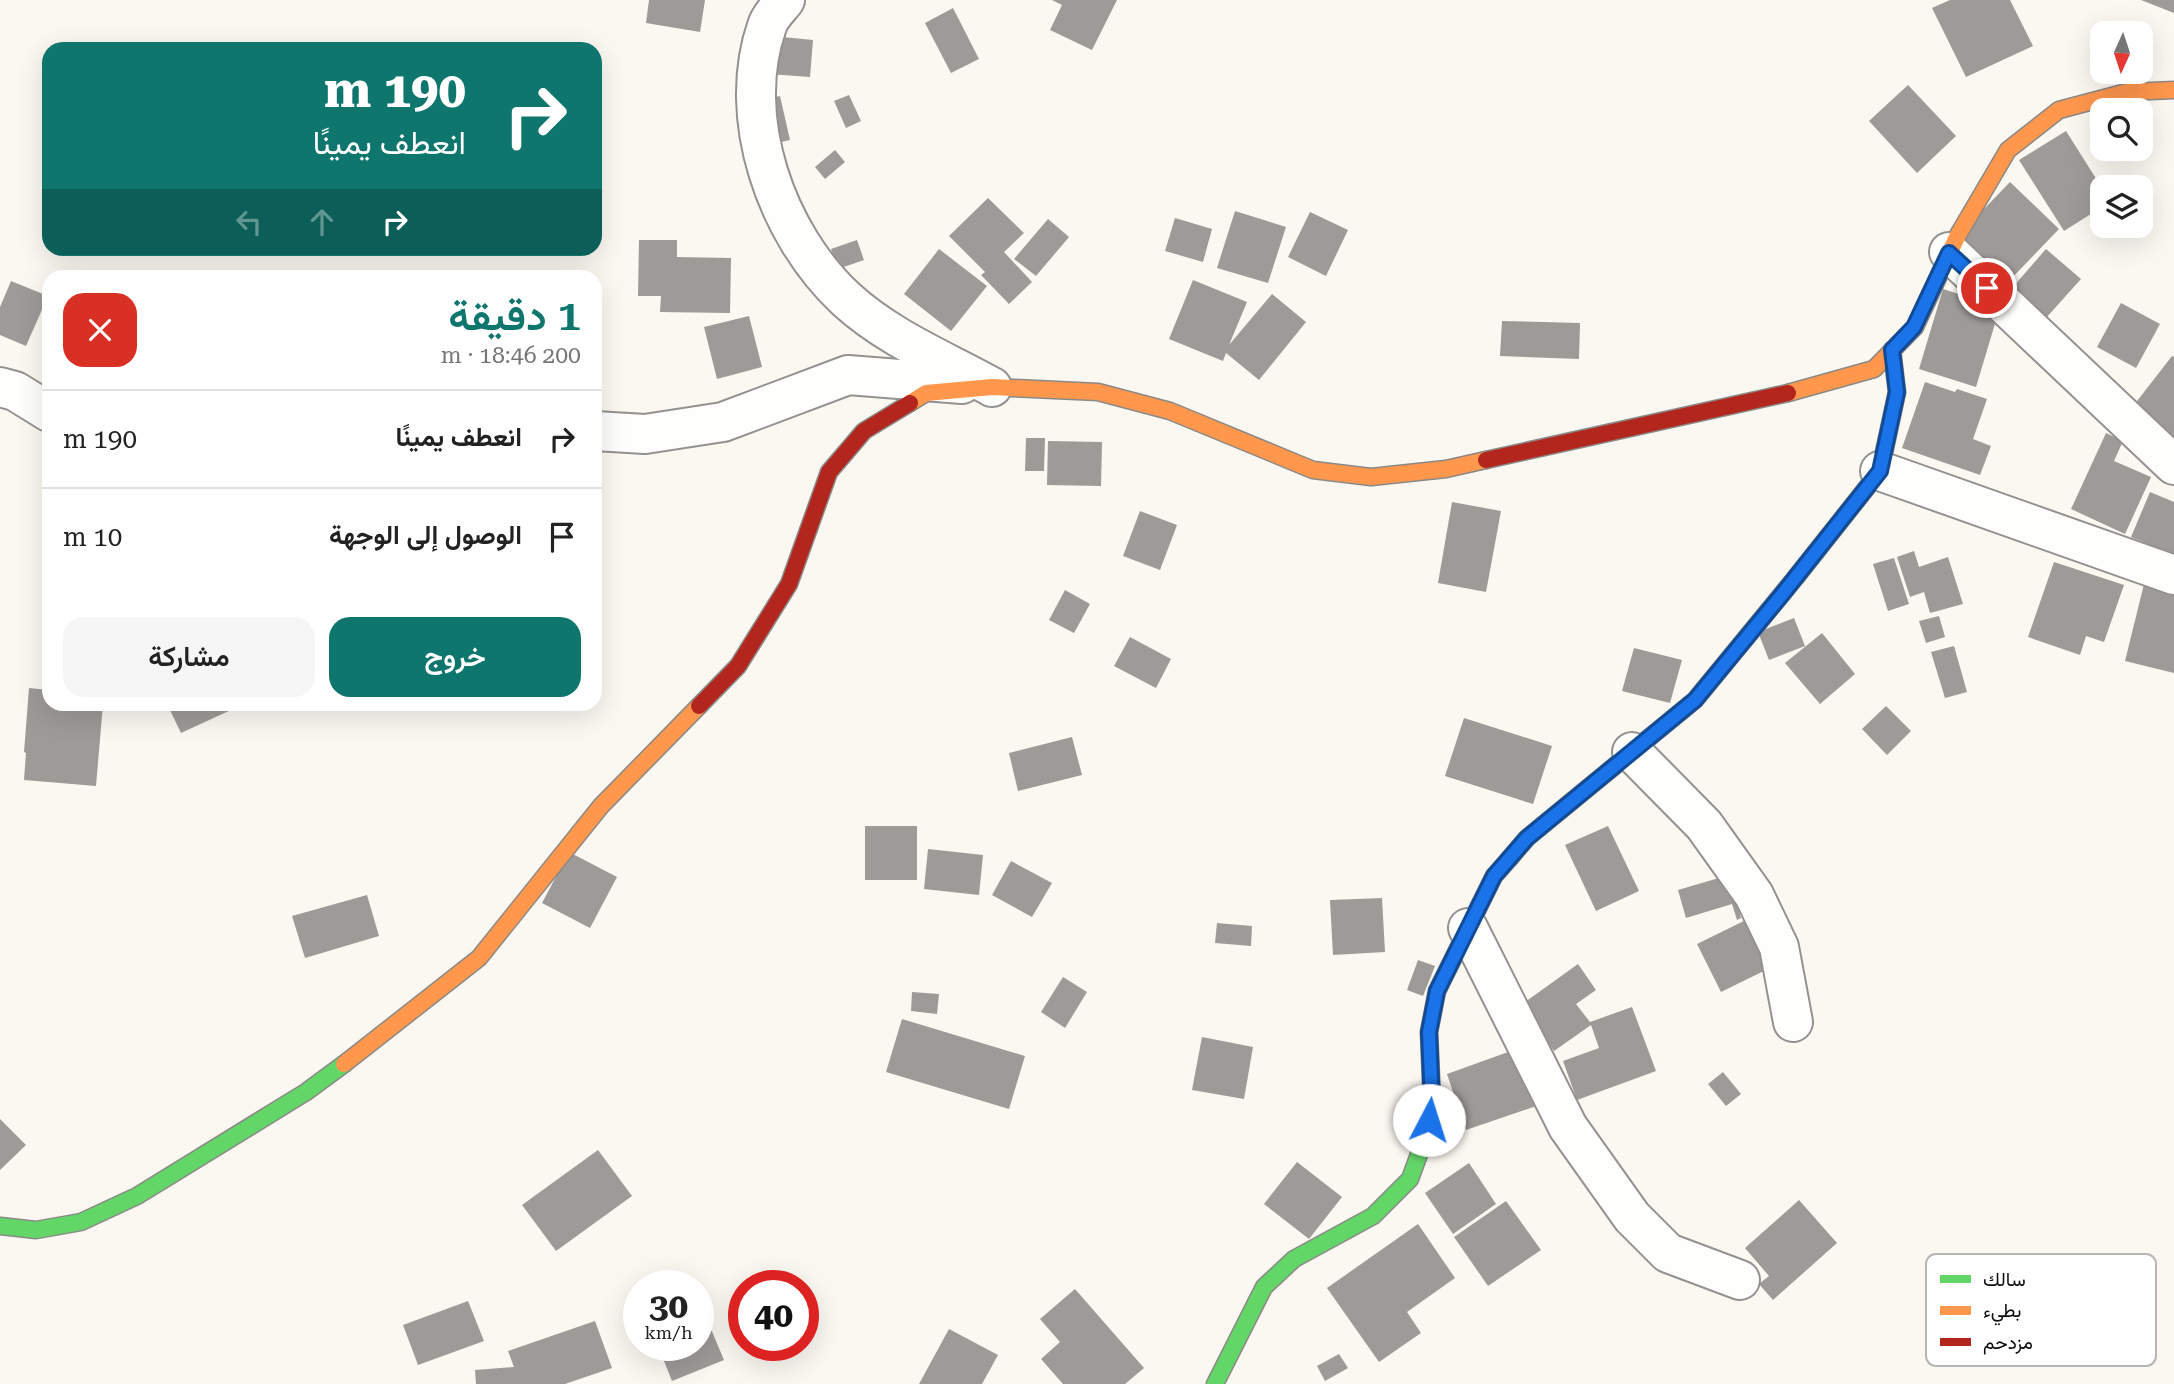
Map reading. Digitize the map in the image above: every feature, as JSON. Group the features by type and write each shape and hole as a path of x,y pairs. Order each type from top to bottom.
{"street":[{"path":"785,0 767,23 756,73 757,133 772,185 791,226 819,271 846,300 889,331 992,387"},
{"path":"602,432 645,435 723,422 848,375 992,387 1098,392 1170,411 1313,470 1371,477 1446,469 1814,387 1874,369 1914,327 1958,235 2008,150 2059,110 2127,92 2174,90"},
{"path":"1949,253 2174,465"},
{"path":"1215,1384 1264,1287 1294,1259 1373,1216 1410,1179 1425,1138 1432,1103 1429,1032 1437,991 1494,876 1527,838 1695,700 1880,471 1897,392 1892,350"},
{"path":"0,387 15,391 42,408"},
{"path":"0,1226 36,1230 81,1222 137,1196 306,1092 382,1036 479,958 601,806 738,666 789,584 829,472 864,431 926,393 992,387"},
{"path":"1880,471 2174,575"},
{"path":"1632,752 1704,825 1754,895 1779,947 1793,1022"},
{"path":"1468,928 1569,1127 1632,1217 1668,1253 1740,1280"}],"building":[{"path":"649,0 705,0 700,32 646,23"},
{"path":"1052,0 1117,0 1092,50 1050,30 1062,5"},
{"path":"1950,0 2010,0 2033,46 1966,77 1932,8"},
{"path":"2141,0 2174,0 2174,13"},
{"path":"953,8 979,59 951,73 925,23"},
{"path":"772,36 813,40 810,77 769,74"},
{"path":"1908,85 1956,136 1917,173 1869,121"},
{"path":"849,95 861,121 846,128 834,101"},
{"path":"780,96 790,140 772,144 762,100"},
{"path":"2066,131 2094,175 2090,175 2090,215 2064,231 2019,160"},
{"path":"835,150 845,162 825,179 815,167"},
{"path":"2010,182 2059,229 2008,282 1959,235"},
{"path":"988,198 1024,233 1004,252 1032,282 1009,304 981,275 985,272 949,236"},
{"path":"1235,211 1286,227 1268,283 1217,268"},
{"path":"1310,212 1348,230 1326,276 1288,257"},
{"path":"1175,218 1212,229 1203,262 1165,251"},
{"path":"1048,219 1069,237 1036,276 1014,259"},
{"path":"639,240 677,240 677,257 731,258 730,313 660,312 661,296 638,296"},
{"path":"857,240 864,260 838,269 831,249"},
{"path":"939,249 987,286 951,331 904,294"},
{"path":"2046,249 2081,279 2046,318 2012,288"},
{"path":"1193,280 1247,302 1229,345 1272,294 1306,322 1259,380 1226,353 1223,361 1169,339"},
{"path":"11,281 42,294 42,310 26,346 0,335 0,307"},
{"path":"1943,289 2000,307 1976,387 1919,369"},
{"path":"2121,303 2160,324 2136,368 2097,347"},
{"path":"749,316 762,367 717,379 704,327"},
{"path":"1502,321 1580,323 1579,359 1500,356"},
{"path":"2172,356 2174,357 2174,441 2127,414"},
{"path":"1925,382 1987,399 1973,439 1991,446 1980,475 1902,448"},
{"path":"2106,433 2123,441 2114,461 2151,477 2125,534 2071,509"},
{"path":"1026,438 1045,438 1044,471 1025,471"},
{"path":"1048,441 1102,442 1101,486 1047,485"},
{"path":"2150,492 2174,502 2174,555 2131,537"},
{"path":"1452,502 1501,511 1486,592 1438,583"},
{"path":"1140,511 1177,525 1160,570 1123,556"},
{"path":"1914,551 1919,567 1948,557 1963,604 1930,613 1924,592 1910,597 1897,557"},
{"path":"1894,558 1909,604 1888,611 1873,564"},
{"path":"2054,562 2124,585 2104,642 2086,636 2080,655 2028,637"},
{"path":"2145,580 2174,587 2174,673 2125,661"},
{"path":"1065,590 1090,604 1074,633 1049,620"},
{"path":"1939,616 1945,637 1926,643 1919,621"},
{"path":"1794,618 1805,646 1769,660 1758,632"},
{"path":"1822,633 1855,674 1820,704 1785,663"},
{"path":"1130,637 1171,659 1156,688 1114,666"},
{"path":"1954,646 1967,692 1945,698 1931,652"},
{"path":"1634,648 1682,660 1670,703 1622,691"},
{"path":"29,688 42,689 42,711 102,711 96,786 24,780"},
{"path":"1886,706 1911,731 1887,755 1862,729"},
{"path":"170,711 229,711 181,733"},
{"path":"1464,718 1552,746 1533,804 1445,776"},
{"path":"1072,737 1082,775 1018,791 1009,753"},
{"path":"865,826 917,826 917,880 865,880"},
{"path":"1608,826 1639,891 1596,911 1565,845"},
{"path":"928,849 983,855 979,895 924,889"},
{"path":"569,852 617,877 590,928 542,903"},
{"path":"1011,861 1052,883 1032,917 992,895"},
{"path":"1729,875 1741,918 1737,920 1732,904 1686,918 1678,890"},
{"path":"367,895 379,936 305,958 292,916"},
{"path":"1382,898 1385,952 1333,955 1330,900"},
{"path":"1754,916 1778,964 1721,992 1697,944"},
{"path":"1217,923 1252,926 1251,946 1215,943"},
{"path":"1418,960 1435,966 1423,996 1407,990"},
{"path":"1578,964 1596,990 1576,1004 1590,1022 1632,1007 1656,1071 1577,1100 1563,1061 1599,1048 1591,1025 1554,1051 1521,1005"},
{"path":"1063,977 1087,992 1065,1028 1041,1012"},
{"path":"912,992 939,994 937,1014 911,1011"},
{"path":"902,1019 1025,1056 1009,1109 886,1072"},
{"path":"1202,1037 1253,1047 1244,1099 1192,1090"},
{"path":"1522,1047 1542,1104 1466,1130 1447,1074"},
{"path":"1723,1072 1741,1094 1726,1106 1708,1084"},
{"path":"0,1119 26,1145 0,1170"},
{"path":"598,1150 632,1196 556,1251 522,1205"},
{"path":"1297,1162 1342,1197 1309,1239 1264,1204"},
{"path":"1469,1163 1496,1204 1453,1234 1425,1193"},
{"path":"1799,1200 1837,1243 1773,1300 1759,1284 1769,1276 1745,1248"},
{"path":"1506,1201 1541,1250 1488,1286 1454,1237"},
{"path":"1418,1224 1455,1278 1407,1312 1421,1333 1379,1362 1327,1288"},
{"path":"1075,1289 1144,1368 1125,1384 1063,1384 1041,1359 1060,1342 1040,1319"},
{"path":"468,1301 484,1341 418,1365 403,1325"},
{"path":"595,1321 612,1368 565,1384 476,1384 475,1370 514,1367 508,1351"},
{"path":"949,1329 998,1355 982,1384 919,1384"},
{"path":"714,1336 724,1360 672,1381 664,1361 714,1361"},
{"path":"1339,1354 1348,1368 1325,1381 1317,1366"}],"traffic: fast":[{"path":"1215,1384 1264,1287 1294,1259 1373,1216 1410,1179 1425,1138 1432,1103 1429,1032 1437,991 1494,876 1510,858"},
{"path":"0,1226 36,1230 81,1222 137,1196 306,1092 344,1064"}],"traffic: slow":[{"path":"1788,393 1874,369 1915,327 1958,235 2008,150 2059,110 2127,92 2174,90"},
{"path":"1796,577 1880,471 1897,392 1892,350"},
{"path":"910,403 926,393 992,387 1098,392 1170,411 1313,470 1371,477 1446,469 1486,460"},
{"path":"344,1064 479,958 601,806 699,706"}],"traffic: jam":[{"path":"1486,460 1788,393"},
{"path":"699,706 738,666 789,584 829,472 864,431 910,403"},
{"path":"1510,858 1527,838 1695,700 1796,577"}],"route":[{"path":"1429,1120 1432,1103 1429,1032 1437,991 1494,876 1527,838 1695,700 1880,471 1897,392 1892,350 1914,327 1949,253 1987,288"}]}
